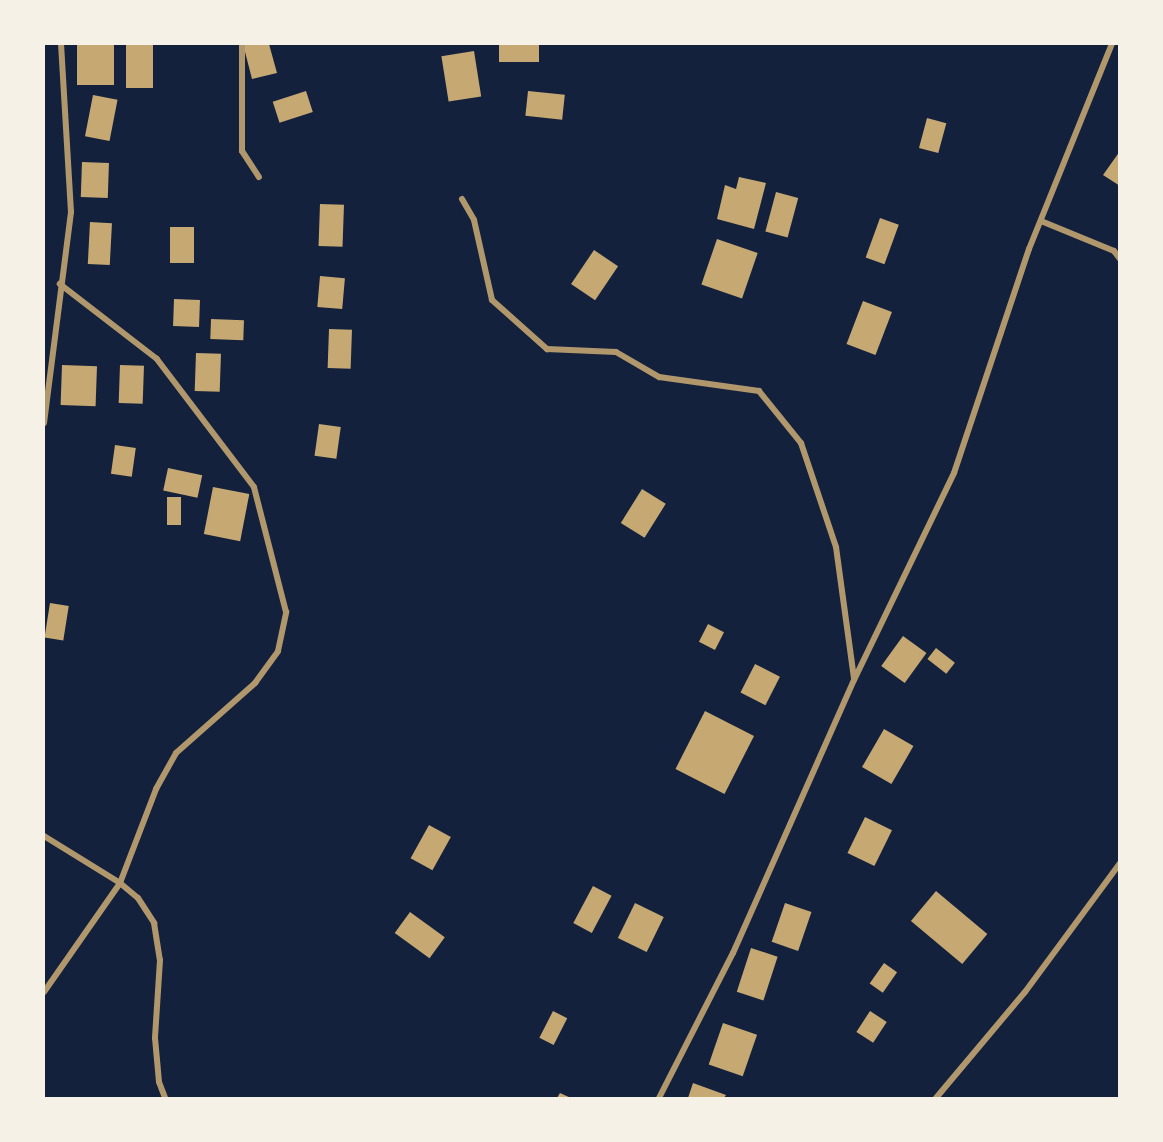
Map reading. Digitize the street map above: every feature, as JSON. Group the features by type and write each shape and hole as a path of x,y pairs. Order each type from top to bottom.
{"street":[{"path":"44,423 71,212 61,44"},
{"path":"242,44 242,151 259,177"},
{"path":"659,1098 733,953 854,680 954,473 1041,221 1112,44"},
{"path":"462,199 474,220 492,300 547,349 616,352 659,377 759,391 801,443 837,547 854,680"},
{"path":"1041,221 1114,251 1119,258"},
{"path":"44,992 120,883 156,789 176,753 255,683 278,651 286,612 254,487 157,359 60,284"},
{"path":"44,836 120,883 138,898 154,923 160,960 155,1038 159,1082 165,1098"},
{"path":"936,1098 1025,992 1119,863"}],"building":[{"path":"77,44 114,44 114,85 77,85"},
{"path":"126,44 153,44 153,88 126,88"},
{"path":"243,44 269,44 277,73 252,79"},
{"path":"499,44 539,44 539,62 499,62"},
{"path":"474,51 481,96 449,102 441,56"},
{"path":"306,91 313,112 280,123 273,102"},
{"path":"528,91 565,95 562,120 525,116"},
{"path":"93,95 118,100 110,141 85,136"},
{"path":"927,118 946,123 938,153 919,148"},
{"path":"1120,151 1120,186 1103,175"},
{"path":"82,162 109,163 108,198 81,197"},
{"path":"739,177 766,183 754,229 717,219 725,185 736,189"},
{"path":"776,192 798,198 788,238 765,232"},
{"path":"320,204 344,205 343,247 319,246"},
{"path":"880,218 899,225 884,264 866,257"},
{"path":"90,222 112,223 110,265 88,264"},
{"path":"170,227 194,227 194,263 170,263"},
{"path":"717,239 758,253 742,298 701,284"},
{"path":"594,250 618,266 595,300 571,284"},
{"path":"320,276 345,278 342,309 317,307"},
{"path":"174,299 200,300 199,327 173,326"},
{"path":"863,301 892,312 875,355 847,344"},
{"path":"211,319 244,320 243,340 210,339"},
{"path":"329,329 352,330 351,369 328,368"},
{"path":"196,353 221,354 220,392 195,391"},
{"path":"62,365 97,366 96,406 61,405"},
{"path":"120,365 144,366 143,404 119,403"},
{"path":"319,424 341,427 336,459 315,456"},
{"path":"115,445 136,448 132,477 111,474"},
{"path":"168,468 202,475 197,498 163,490"},
{"path":"213,487 249,494 240,541 204,534"},
{"path":"642,489 666,504 645,538 621,523"},
{"path":"167,497 181,497 181,525 167,525"},
{"path":"50,603 69,606 63,641 45,638"},
{"path":"708,624 724,632 715,650 699,642"},
{"path":"903,636 926,653 905,683 881,666"},
{"path":"936,648 955,663 946,674 927,659"},
{"path":"755,664 780,677 765,705 740,693"},
{"path":"705,711 754,736 724,794 675,769"},
{"path":"884,729 913,746 891,784 862,767"},
{"path":"865,817 892,830 874,866 847,853"},
{"path":"429,825 451,837 432,870 411,858"},
{"path":"593,886 612,896 592,933 573,923"},
{"path":"936,891 987,934 962,964 911,921"},
{"path":"635,903 664,917 647,952 618,938"},
{"path":"785,903 811,912 798,951 772,942"},
{"path":"410,912 445,937 430,958 395,933"},
{"path":"751,948 778,957 763,1000 737,992"},
{"path":"884,963 897,972 883,993 870,983"},
{"path":"553,1011 567,1018 554,1045 539,1038"},
{"path":"870,1011 887,1022 873,1043 856,1032"},
{"path":"723,1023 757,1035 743,1076 709,1065"},
{"path":"693,1083 726,1095 724,1098 688,1098"},
{"path":"560,1093 571,1098 557,1098"}]}
